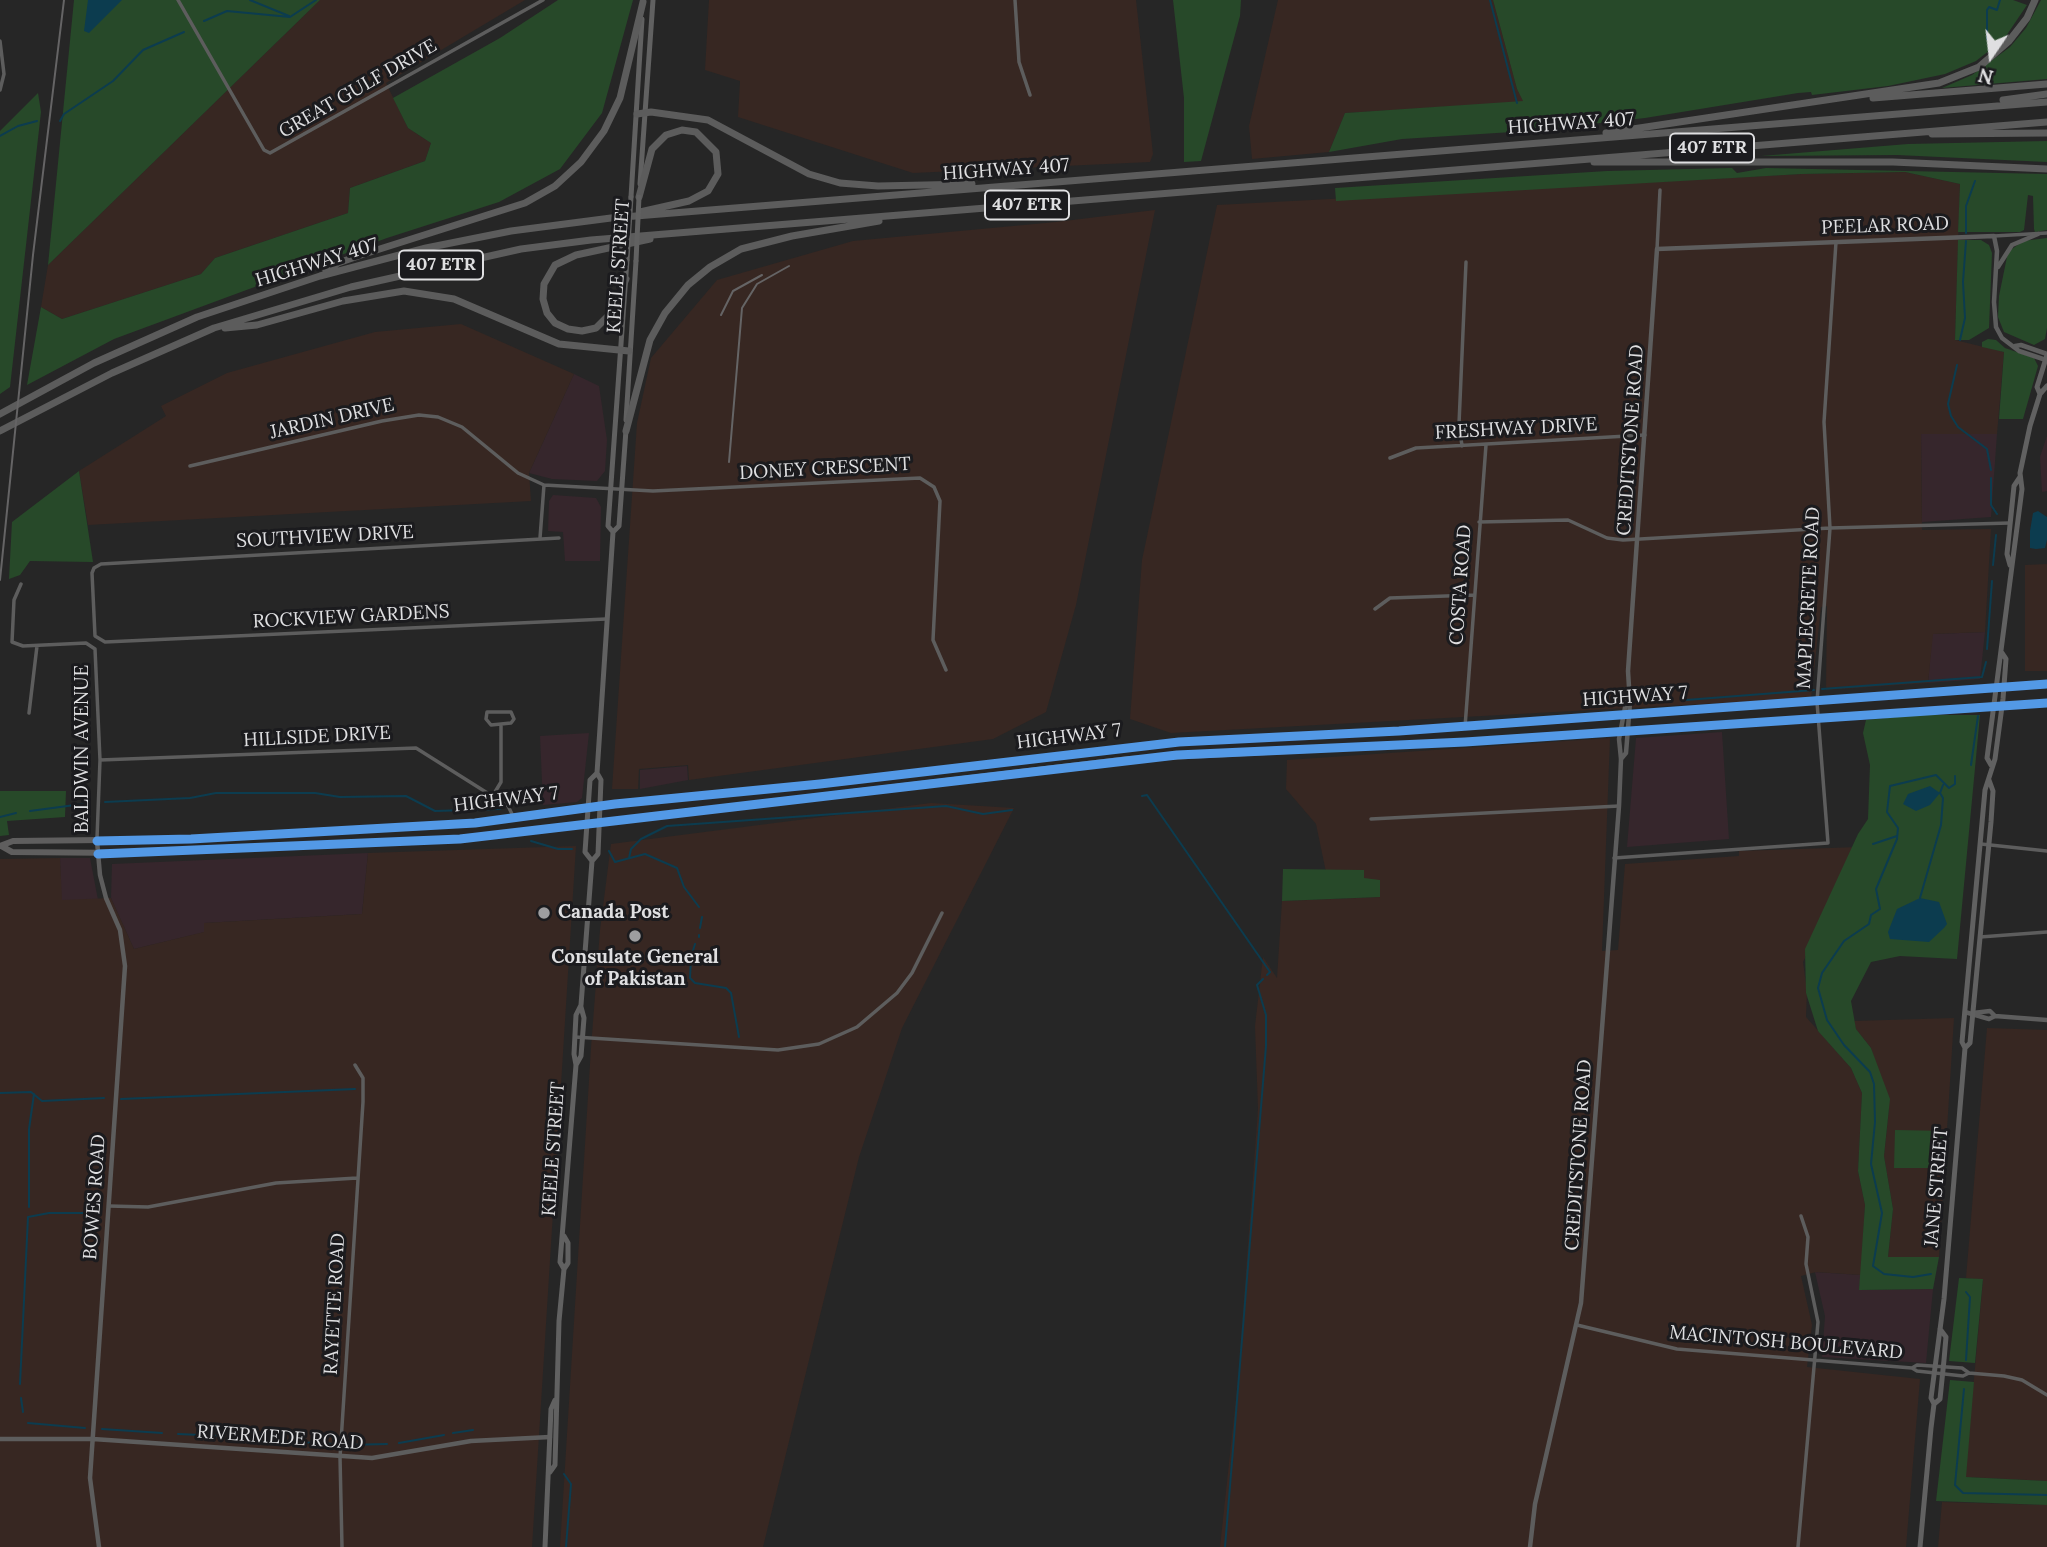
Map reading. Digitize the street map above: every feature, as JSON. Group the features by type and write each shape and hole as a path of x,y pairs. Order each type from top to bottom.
{"highway":[{"path":"1809,103 1939,83 1960,76 1979,66 2009,41 2035,0"},
{"path":"320,276 338,263 513,207 555,186 581,162 604,131 620,98 643,1"},
{"path":"1571,139 1731,112 2047,84"},
{"path":"1958,107 2047,94"},
{"name":"HIGHWAY 407","path":"0,414 94,363 197,317 320,276 471,238 611,218 1958,107 2047,102"},
{"path":"641,113 708,120 809,174 839,183 878,186 1025,184"},
{"name":"HIGHWAY 407","path":"0,431 112,373 214,328 339,290 477,257 545,245 2047,122"},
{"path":"611,218 698,197 716,181 719,167 716,152 696,132 682,130 666,135 652,149 635,197"},
{"path":"1868,135 2047,133"},
{"path":"1555,161 1661,164 1907,162 2047,169"},
{"path":"626,431 650,340 665,313 688,285 710,267 741,249 921,214"},
{"path":"626,279 613,311 596,328 582,331 568,329 555,323 547,313 543,299 544,285 548,273 563,260 674,233"},
{"path":"214,328 257,325 343,301 404,291 454,299 559,344 625,350"}],"main road":[{"name":"KEELE STREET","path":"612,532 619,526 626,431 627,260 653,0"},
{"name":"KEELE STREET","path":"641,113 643,1"},
{"name":"KEELE STREET","path":"545,1547 550,1472 547,1465 551,1409 555,1400 564,1269 560,1262 576,1065 575,1037 581,1005 592,861 598,854 601,780 597,773 612,532 608,526 636,261 635,197"},
{"name":"JANE STREET","path":"2040,394 2037,387 2047,357"},
{"name":"JANE STREET","path":"1991,765 1987,758 1998,659 2002,653 2014,523 2022,489 2020,477 2040,394 2047,386"},
{"name":"JANE STREET","path":"1920,1547 1934,1404 1931,1398 1933,1370 1940,1329 1965,1048 1962,1042 1986,790 1991,765 1996,759 2003,706 2006,659 2002,653"},
{"name":"HIGHWAY 7","path":"0,846 13,841 191,839 475,823 588,807 1180,742 1465,727 2047,684"},
{"name":"HIGHWAY 7","path":"0,846 12,852 98,853 454,839 599,824 1129,759 1620,732 2047,703"},
{"name":"KEELE STREET","path":"592,861 585,852 590,780 597,773"},
{"name":"JANE STREET","path":"1965,1048 1970,1043 1980,937 1993,791 1989,780"},
{"name":"KEELE STREET","path":"576,1065 582,1056 584,1018 581,1005"},
{"name":"JANE STREET","path":"1934,1404 1940,1399 1946,1337 1940,1329"},
{"name":"KEELE STREET","path":"550,1472 555,1465 557,1438 558,1409 555,1400"}],"street":[{"name":"GREAT GULF DRIVE","path":"178,0 264,150 270,153 543,0"},
{"path":"1015,0 1019,62 1030,94"},
{"path":"0,41 4,74 0,90"},
{"name":"CREDITSTONE ROAD","path":"1622,760 1626,753 1628,731 1626,715 1660,190"},
{"path":"2047,233 1994,236 1998,268 1994,321 2002,338 2019,351 2047,357"},
{"path":"1998,268 2012,246 2039,234"},
{"name":"PEELAR ROAD","path":"1657,249 1994,236"},
{"name":"MAPLECRETE ROAD","path":"1614,858 1828,843 1817,702 1830,528 1824,422 1836,243"},
{"path":"1462,446 1459,424 1466,262"},
{"name":"JARDIN DRIVE","path":"190,466 385,420 419,415 438,417 462,427 518,473 544,485 611,489"},
{"name":"FRESHWAY DRIVE","path":"1390,458 1416,449 1645,435"},
{"name":"COSTA ROAD","path":"1465,727 1486,445"},
{"name":"DONEY CRESCENT","path":"611,489 621,491 910,477 927,481 937,491 940,505 933,640 936,653 946,670"},
{"path":"540,538 544,485"},
{"path":"1479,522 1560,519 1580,523 1612,539 1638,540 1830,528 2014,523"},
{"name":"SOUTHVIEW DRIVE","path":"94,568 101,564 559,538"},
{"name":"BALDWIN AVENUE","path":"94,568 95,636 98,640"},
{"path":"21,584 13,600 11,637 15,644 37,646 29,713"},
{"path":"1375,609 1390,598 1474,595"},
{"name":"ROCKVIEW GARDENS","path":"98,640 105,642 606,620"},
{"name":"BALDWIN AVENUE","path":"37,646 93,646 96,652 100,760 98,853"},
{"path":"487,712 511,712 514,719 501,724 491,725 486,719 487,712"},
{"name":"CREDITSTONE ROAD","path":"1530,1547 1535,1504 1577,1325 1585,1257 1619,806 1622,760 1620,732 1626,715"},
{"path":"492,797 501,782 501,724"},
{"name":"HILLSIDE DRIVE","path":"100,760 408,747 425,752 508,806 513,816"},
{"path":"1371,819 1619,806"},
{"path":"1981,844 2047,851"},
{"name":"BOWES ROAD","path":"98,853 100,875 106,898 120,930 125,963 93,1439 91,1500 99,1547"},
{"path":"575,1037 778,1050 819,1044 857,1027 892,999 912,973 942,913"},
{"path":"1980,937 2047,932"},
{"path":"1965,1012 1990,1011 1995,1016 2047,1020"},
{"name":"RAYETTE ROAD","path":"342,1547 340,1457 363,1085 355,1065"},
{"path":"108,1206 148,1207 276,1183 357,1178"},
{"path":"1798,1547 1818,1322 1806,1264 1808,1237 1801,1216"},
{"name":"MACINTOSH BOULEVARD","path":"1577,1325 1668,1348 1912,1368 1917,1365 1963,1376 1969,1373 2013,1377 2047,1395"},
{"name":"RIVERMEDE ROAD","path":"0,1439 93,1439 340,1457 386,1457 471,1441 557,1438"}],"shaded area":[{"path":"320,0 525,0 386,83 408,128 431,143 425,161 350,188 348,213 215,258 201,274 62,319 41,307 48,265"},
{"path":"709,0 1136,0 1153,154 1150,162 913,173 738,117 740,81 705,70"},
{"path":"1278,0 1493,0 1517,89 1524,102 1345,113 1329,152 1252,159 1249,126"},
{"path":"1905,172 1960,184 1955,340 2004,352 1997,434 1921,434 1922,530 1991,529 1985,632 1933,634 1928,683 1826,690 1827,606 1821,607 1811,698 1171,733 1130,719 1142,560 1217,205 1802,174"},
{"path":"1155,210 1076,605 1046,712 993,739 689,780 688,765 639,769 638,789 612,789 637,423 651,358 717,280 853,241"},
{"path":"461,324 574,374 529,473 531,501 88,525 79,471 166,416 161,406 227,373 375,332"},
{"path":"574,374 599,386 607,440 605,471 597,481 552,479 529,473"},
{"path":"1921,434 1997,434 1991,517 1922,522"},
{"path":"2047,436 2047,491 2042,492 2040,457"},
{"path":"553,495 596,498 601,507 600,561 565,561 563,532 548,531 549,501"},
{"path":"2047,564 2047,671 2025,671 2025,565"},
{"path":"1985,632 1980,679 1928,683 1932,634"},
{"path":"1722,732 1729,839 1627,847 1636,738"},
{"path":"589,733 582,798 577,802 543,805 540,736"},
{"path":"1610,738 1602,951 1618,950 1625,864 1739,856 1739,851 1860,847 1803,962 1807,991 1806,1017 1851,1068 1862,1093 1858,1171 1865,1205 1861,1275 1816,1272 1801,1276 1812,1325 1807,1367 1920,1379 1906,1547 1220,1547 1238,1379 1258,1109 1255,1026 1263,957 1277,978 1282,901 1380,897 1364,878 1326,872 1316,824 1286,789 1287,760"},
{"path":"687,766 688,780 640,789 640,770"},
{"path":"931,803 1014,808 902,1028 859,1157 763,1547 560,1547 591,1048 600,930 611,844"},
{"path":"576,846 532,1547 0,1547 0,859 60,858 62,900 111,898 134,949 204,932 204,923 362,914 368,853"},
{"path":"368,853 362,914 205,923 205,932 134,949 111,898 112,864"},
{"path":"60,858 90,858 98,900 61,900"},
{"path":"1954,1018 1939,1257 1888,1257 1893,1209 1884,1156 1889,1109 1871,1048 1856,1029 1854,1021"},
{"path":"1987,1028 2047,1030 2047,1481 1965,1477 1983,1280 1966,1278"},
{"path":"1815,1272 1861,1275 1859,1290 1933,1289 1926,1363 1822,1357 1825,1316"},
{"path":"1942,1502 2047,1505 2047,1547 1938,1547"}],"green space":[{"path":"74,0 320,0 48,265"},
{"path":"558,0 633,0 602,113 560,169 499,202 387,238 114,339 27,385 41,307 62,319 201,274 215,258 348,213 350,188 425,161 431,143 408,128 393,98 500,38"},
{"path":"1173,0 1241,0 1240,16 1201,161 1184,162 1184,98"},
{"path":"1493,0 2013,0 2027,5 2004,39 1976,61 1945,74 1888,86 1812,95 1811,92 1798,93 1645,118 1528,131 1402,139 1329,152 1345,113 1523,101 1517,89"},
{"path":"2041,0 2047,0 2047,79 1942,88 1972,75 2010,47 2026,28"},
{"path":"38,93 41,112 10,387 0,394 0,131"},
{"path":"2047,141 2047,162 1897,155 1761,156 1908,144"},
{"path":"1732,168 1737,173 1766,168 2047,174 2047,230 2035,232 2033,196 2028,195 2024,230 1958,232 1960,184 1905,172 1802,174 1336,201 1335,188 1607,171"},
{"path":"2047,238 2047,328 2045,339 2034,345 2004,332 1998,317 1999,296 2008,252 2023,241"},
{"path":"1958,240 1981,240 1989,245 1992,253 1989,328 1969,340 1955,340"},
{"path":"1988,339 1996,340 2005,348 2034,358 2038,366 2023,419 1999,419 2004,352 1982,347 1982,342"},
{"path":"79,471 93,562 30,561 20,575 9,579 12,522"},
{"path":"1918,715 1980,715 1957,959 1900,956 1871,962 1851,1001 1856,1029 1871,1048 1890,1099 1884,1156 1893,1209 1888,1257 1939,1257 1933,1289 1859,1290 1865,1205 1858,1171 1862,1093 1851,1068 1818,1031 1806,993 1805,949 1858,834 1868,819 1870,765 1863,733 1866,720"},
{"path":"0,791 66,791 65,817 7,821 9,835 0,836"},
{"path":"1283,869 1364,870 1364,878 1380,880 1380,897 1282,901"},
{"path":"1895,1130 1949,1131 1947,1168 1894,1168"},
{"path":"1959,1278 1983,1279 1975,1363 1949,1361"},
{"path":"1950,1380 1974,1382 1966,1477 2047,1481 2047,1505 1936,1501"}],"water":[{"path":"88,0 122,0 89,33 84,31"},
{"path":"2038,511 2047,517 2047,540 2045,548 2036,549 2030,548 2030,531 2033,513"},
{"path":"1930,786 1940,793 1930,805 1916,811 1903,804 1908,794"},
{"path":"1920,898 1939,902 1947,924 1929,942 1890,939 1888,932 1897,909"}],"waterway":[{"path":"250,0 289,16"},
{"path":"204,21 227,11 290,17 316,0"},
{"path":"1490,0 1517,103"},
{"path":"1987,39 1987,10 1989,7 1997,10 2000,0"},
{"path":"60,121 64,114 113,81 143,50 184,32"},
{"path":"0,136 18,126 37,121"},
{"path":"1966,233 1966,206 1975,181"},
{"path":"1960,340 1965,318 1963,282 1966,241"},
{"path":"1957,365 1948,404 1951,416 1958,427 1987,449 1991,470"},
{"path":"1991,478 1991,505 1997,514"},
{"path":"1993,565 1996,535"},
{"path":"1987,649 1992,581"},
{"path":"1822,689 1982,677 1986,662"},
{"path":"1686,700 1814,690"},
{"path":"1971,765 1978,716"},
{"path":"1931,1274 1913,1277 1884,1274 1873,1266 1882,1213 1871,1164 1875,1122 1874,1084 1870,1072 1844,1045 1827,1020 1818,988 1822,973 1844,941 1869,924 1871,915 1880,909 1876,889 1897,839 1898,828 1887,812 1890,786 1936,775 1949,788 1955,784 1955,776"},
{"path":"1920,898 1941,825 1943,798 1940,793 1943,785"},
{"path":"105,802 190,798 216,793 315,793 340,797 406,796 435,811 500,809"},
{"path":"1142,796 1147,795 1270,972 1267,975"},
{"path":"30,811 90,803"},
{"path":"629,858 631,849 641,839 667,826 946,806 983,814 1012,810"},
{"path":"0,817 16,813"},
{"path":"1873,844 1897,836"},
{"path":"531,841 558,849 572,849"},
{"path":"609,851 615,862 645,854 677,868 684,887 699,907"},
{"path":"700,928 702,917"},
{"path":"695,944 690,978 695,983 726,988 731,993 739,1037"},
{"path":"1225,1547 1266,1046 1266,1015 1257,985 1263,979"},
{"path":"121,1099 355,1089"},
{"path":"0,1093 31,1092 42,1101 104,1098"},
{"path":"29,1207 29,1129 34,1094"},
{"path":"20,1384 28,1217 49,1213 98,1213"},
{"path":"1966,1292 1970,1297 1966,1360"},
{"path":"1964,1389 1955,1485 1963,1493 2047,1495"},
{"path":"21,1398 23,1412"},
{"path":"28,1423 85,1428"},
{"path":"102,1429 162,1433"},
{"path":"453,1433 473,1430"},
{"path":"178,1434 223,1436"},
{"path":"399,1443 444,1435"},
{"path":"230,1437 274,1440"},
{"path":"280,1441 333,1444"},
{"path":"345,1445 387,1444"},
{"path":"564,1474 571,1484 566,1547"}],"railway":[{"path":"0,580 33,255 64,0"},
{"path":"729,462 742,308 757,284 789,266"},
{"path":"721,315 733,291 762,275"}],"cycle path":[{"path":"97,841 191,839 475,823 615,804 820,784 1179,742 1399,731 2047,684"},
{"path":"98,854 460,839 1177,755 1465,742 2047,703"}],"place":[{"name":"Canada Post","path":"544,913"},
{"name":"Consulate General of Pakistan","path":"635,936"}]}
